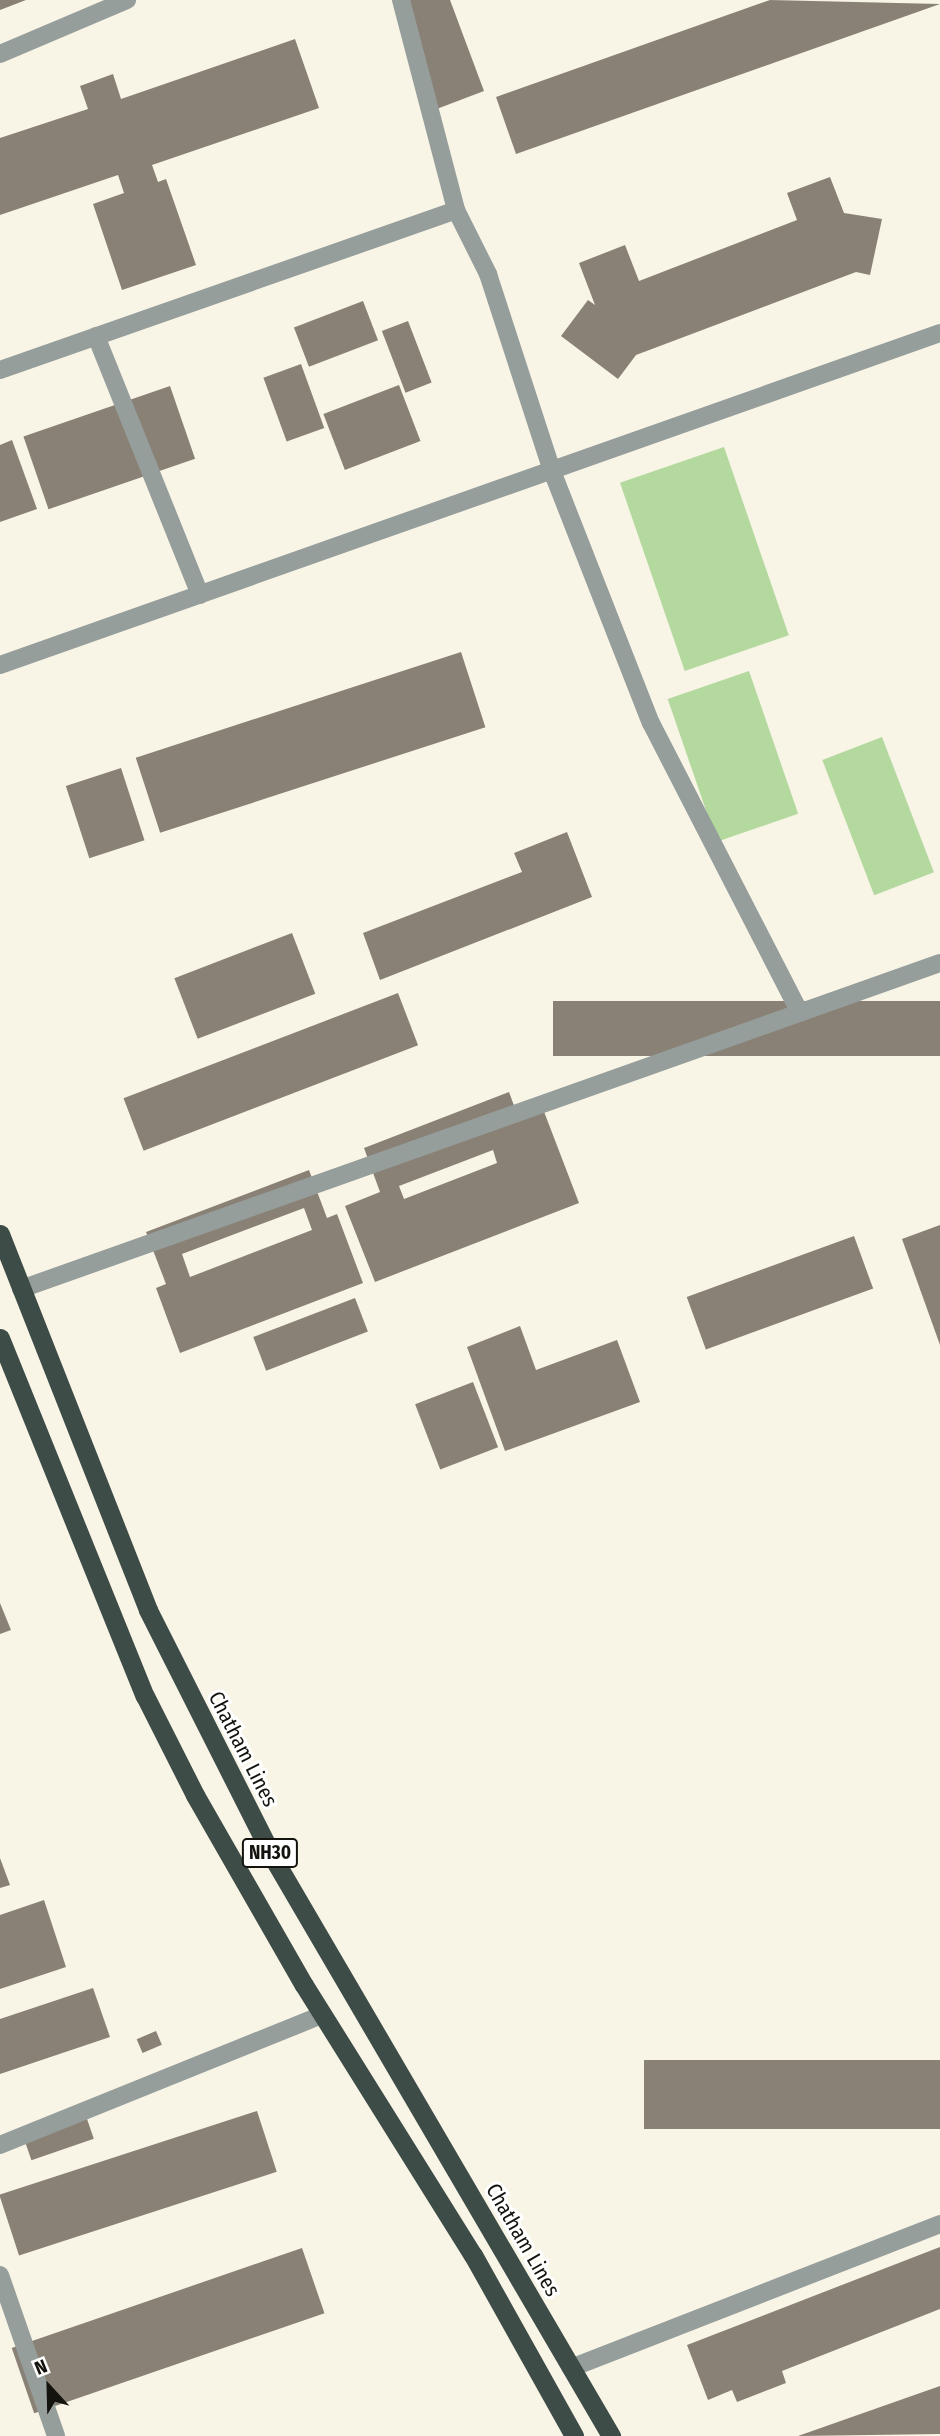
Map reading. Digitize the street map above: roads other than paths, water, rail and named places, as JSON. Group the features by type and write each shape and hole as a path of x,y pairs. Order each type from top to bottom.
{"highway":[{"name":"Chatham Lines","path":"0,1234 148,1610 272,1856 611,2436"},
{"name":"NH30","path":"0,1338 145,1696 322,2015 473,2255 574,2436"},
{"path":"473,2255 496,2241"}],"street":[{"path":"0,54 127,0"},
{"path":"401,0 456,210 488,274 552,471 651,723 799,1011"},
{"path":"0,370 456,210"},
{"path":"0,665 940,333"},
{"path":"96,336 200,595"},
{"path":"21,1289 940,963"},
{"path":"0,2145 322,2015"},
{"path":"571,2368 940,2224"},
{"path":"0,2275 56,2436"}]}
